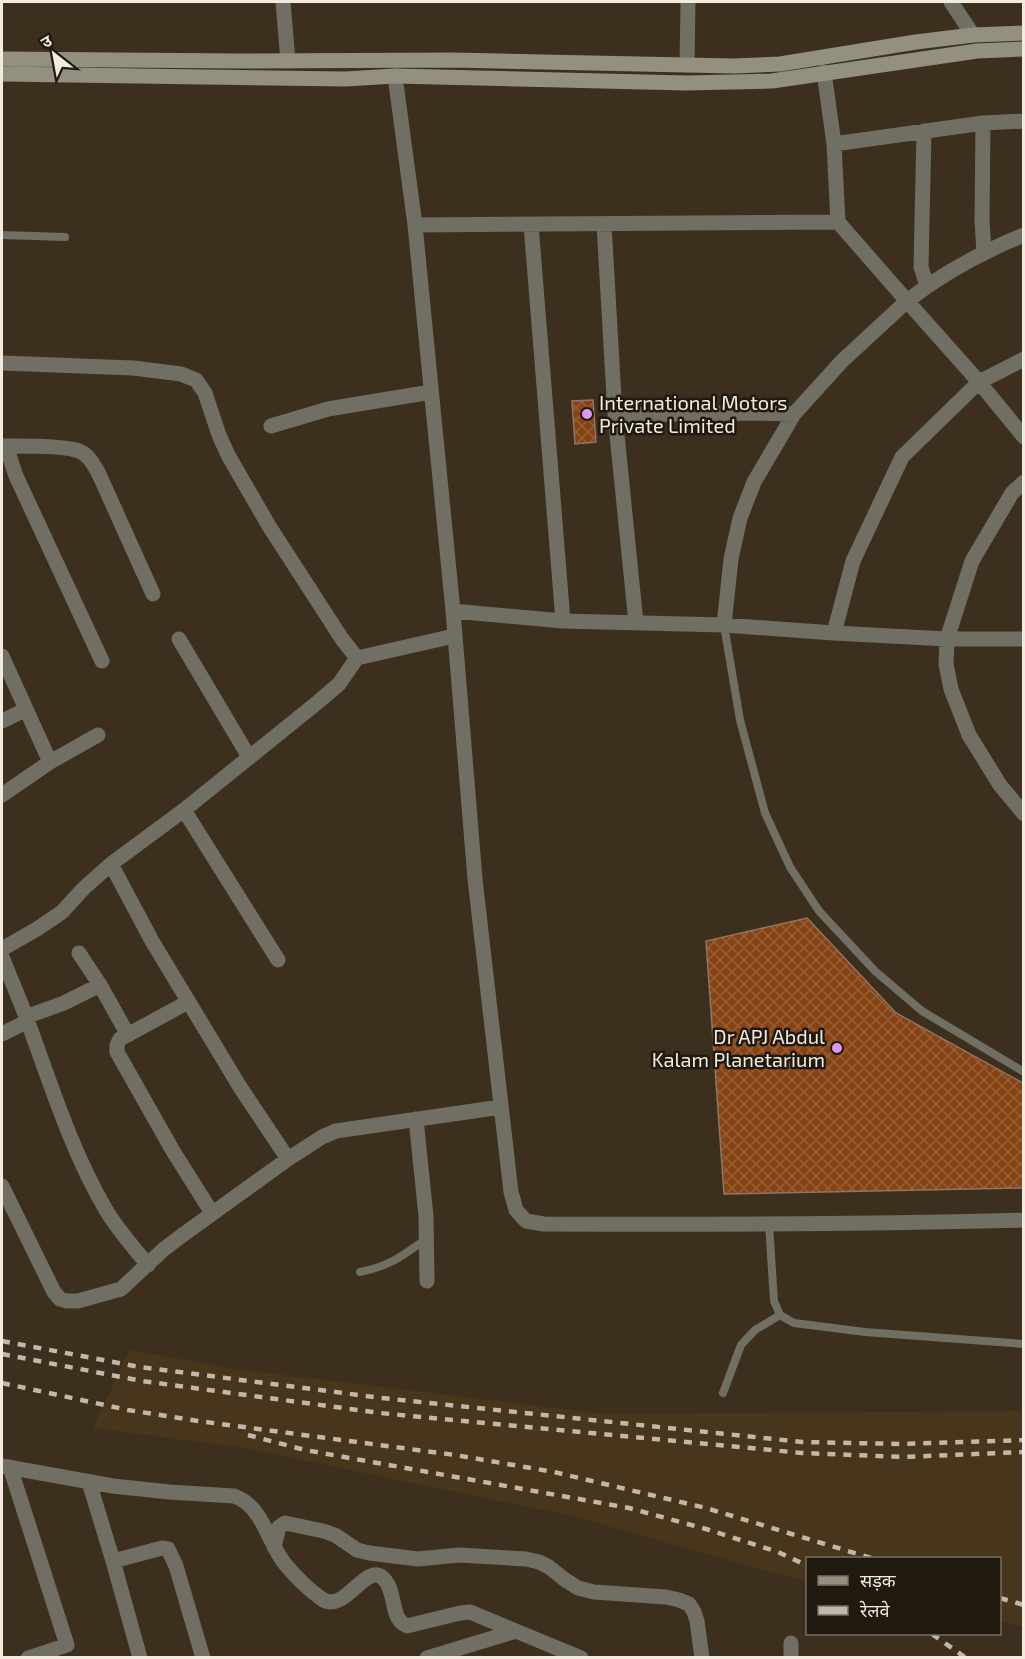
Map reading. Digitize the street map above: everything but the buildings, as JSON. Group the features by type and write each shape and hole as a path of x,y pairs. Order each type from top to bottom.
{"main road":[{"path":"2,59 453,60 734,66 780,64 973,35 1023,33"},
{"path":"2,74 345,79 395,76 687,83 772,81 977,51 1023,50"}],"street":[{"path":"283,2 288,61"},
{"path":"687,65 688,2"},
{"path":"951,2 973,35"},
{"path":"824,72 834,144 838,222 979,382 1023,438"},
{"path":"395,76 414,225 453,611 475,879 511,1192 516,1210 526,1221 544,1224 769,1224 1023,1220"},
{"path":"834,144 983,123 1023,121"},
{"path":"983,123 984,253"},
{"path":"924,131 921,267 927,285"},
{"path":"414,225 838,222"},
{"path":"604,224 615,415 636,623"},
{"path":"531,225 563,621"},
{"path":"724,625 731,559 740,518 754,482 794,414 842,361 927,285 984,253 1023,235"},
{"path":"834,633 854,561 902,457 979,382 1023,359"},
{"path":"2,363 133,368 181,374 196,380 205,393 228,454 269,526 342,639 357,658"},
{"path":"271,426 328,409 431,392"},
{"path":"615,415 794,414"},
{"path":"102,661 4,446 69,448 81,451 89,458 98,472 153,594"},
{"path":"1023,482 1012,493 972,561 947,639 946,664 951,689 969,735 1000,785 1023,814"},
{"path":"453,611 563,621 724,625 947,639 1023,639"},
{"path":"2,949 62,912 111,864 249,758 339,684 357,658 454,636"},
{"path":"179,639 249,758"},
{"path":"2,656 50,762"},
{"path":"2,721 25,710"},
{"path":"2,795 50,762 98,735"},
{"path":"183,810 278,960"},
{"path":"111,864 152,942 240,1087 288,1159"},
{"path":"79,952 128,1035"},
{"path":"2,957 86,1173 107,1211 148,1265"},
{"path":"28,1021 28,1016 64,1003 100,985"},
{"path":"188,1002 120,1039 117,1052 173,1151 212,1213"},
{"path":"2,1034 28,1021"},
{"path":"2,1186 54,1292 60,1299 78,1301 121,1289 164,1249 322,1137 336,1131 501,1107"},
{"path":"416,1119 425,1205 427,1281"},
{"path":"28,1658 68,1651 6,1467 134,1489 234,1496 251,1506 285,1564 322,1599 330,1603 338,1602 364,1580 379,1575 385,1579 398,1618 407,1626 460,1613 476,1613 581,1658"},
{"path":"89,1482 140,1658"},
{"path":"274,1547 279,1527 285,1523 335,1535 357,1550 369,1553 418,1559 470,1555 539,1562 578,1588 594,1592 666,1597 689,1604 697,1621 702,1658"},
{"path":"113,1562 162,1548 168,1549 177,1566 203,1658"},
{"path":"427,1658 516,1631"}],"lane":[{"path":"2,235 65,237"},
{"path":"724,625 740,720 765,813 790,867 819,911 875,971 922,1011 1023,1072"},
{"path":"769,1224 774,1301 780,1315 794,1323 864,1332 1023,1344"},
{"path":"360,1272 390,1263 426,1239"},
{"path":"723,1393 741,1345 755,1330 780,1315"}],"shaded area":[{"path":"129,1350 236,1369 603,1414 1023,1411 1023,1627 1001,1621 1001,1557 806,1557 806,1581 572,1516 244,1448 93,1428"}],"railway":[{"path":"2,1341 140,1367 382,1398 802,1442 903,1444 1024,1440"},
{"path":"2,1354 142,1381 380,1413 802,1453 904,1457 1024,1452"},
{"path":"2,1383 128,1410 455,1455 554,1472 706,1508 868,1557"},
{"path":"248,1435 305,1450 629,1508 778,1552 806,1565"},
{"path":"1001,1598 1024,1605"},
{"path":"933,1635 966,1658"}],"place":[{"name":"International Motors Private Limited","path":"587,414"},
{"name":"Dr APJ Abdul Kalam Planetarium","path":"837,1048"}]}
